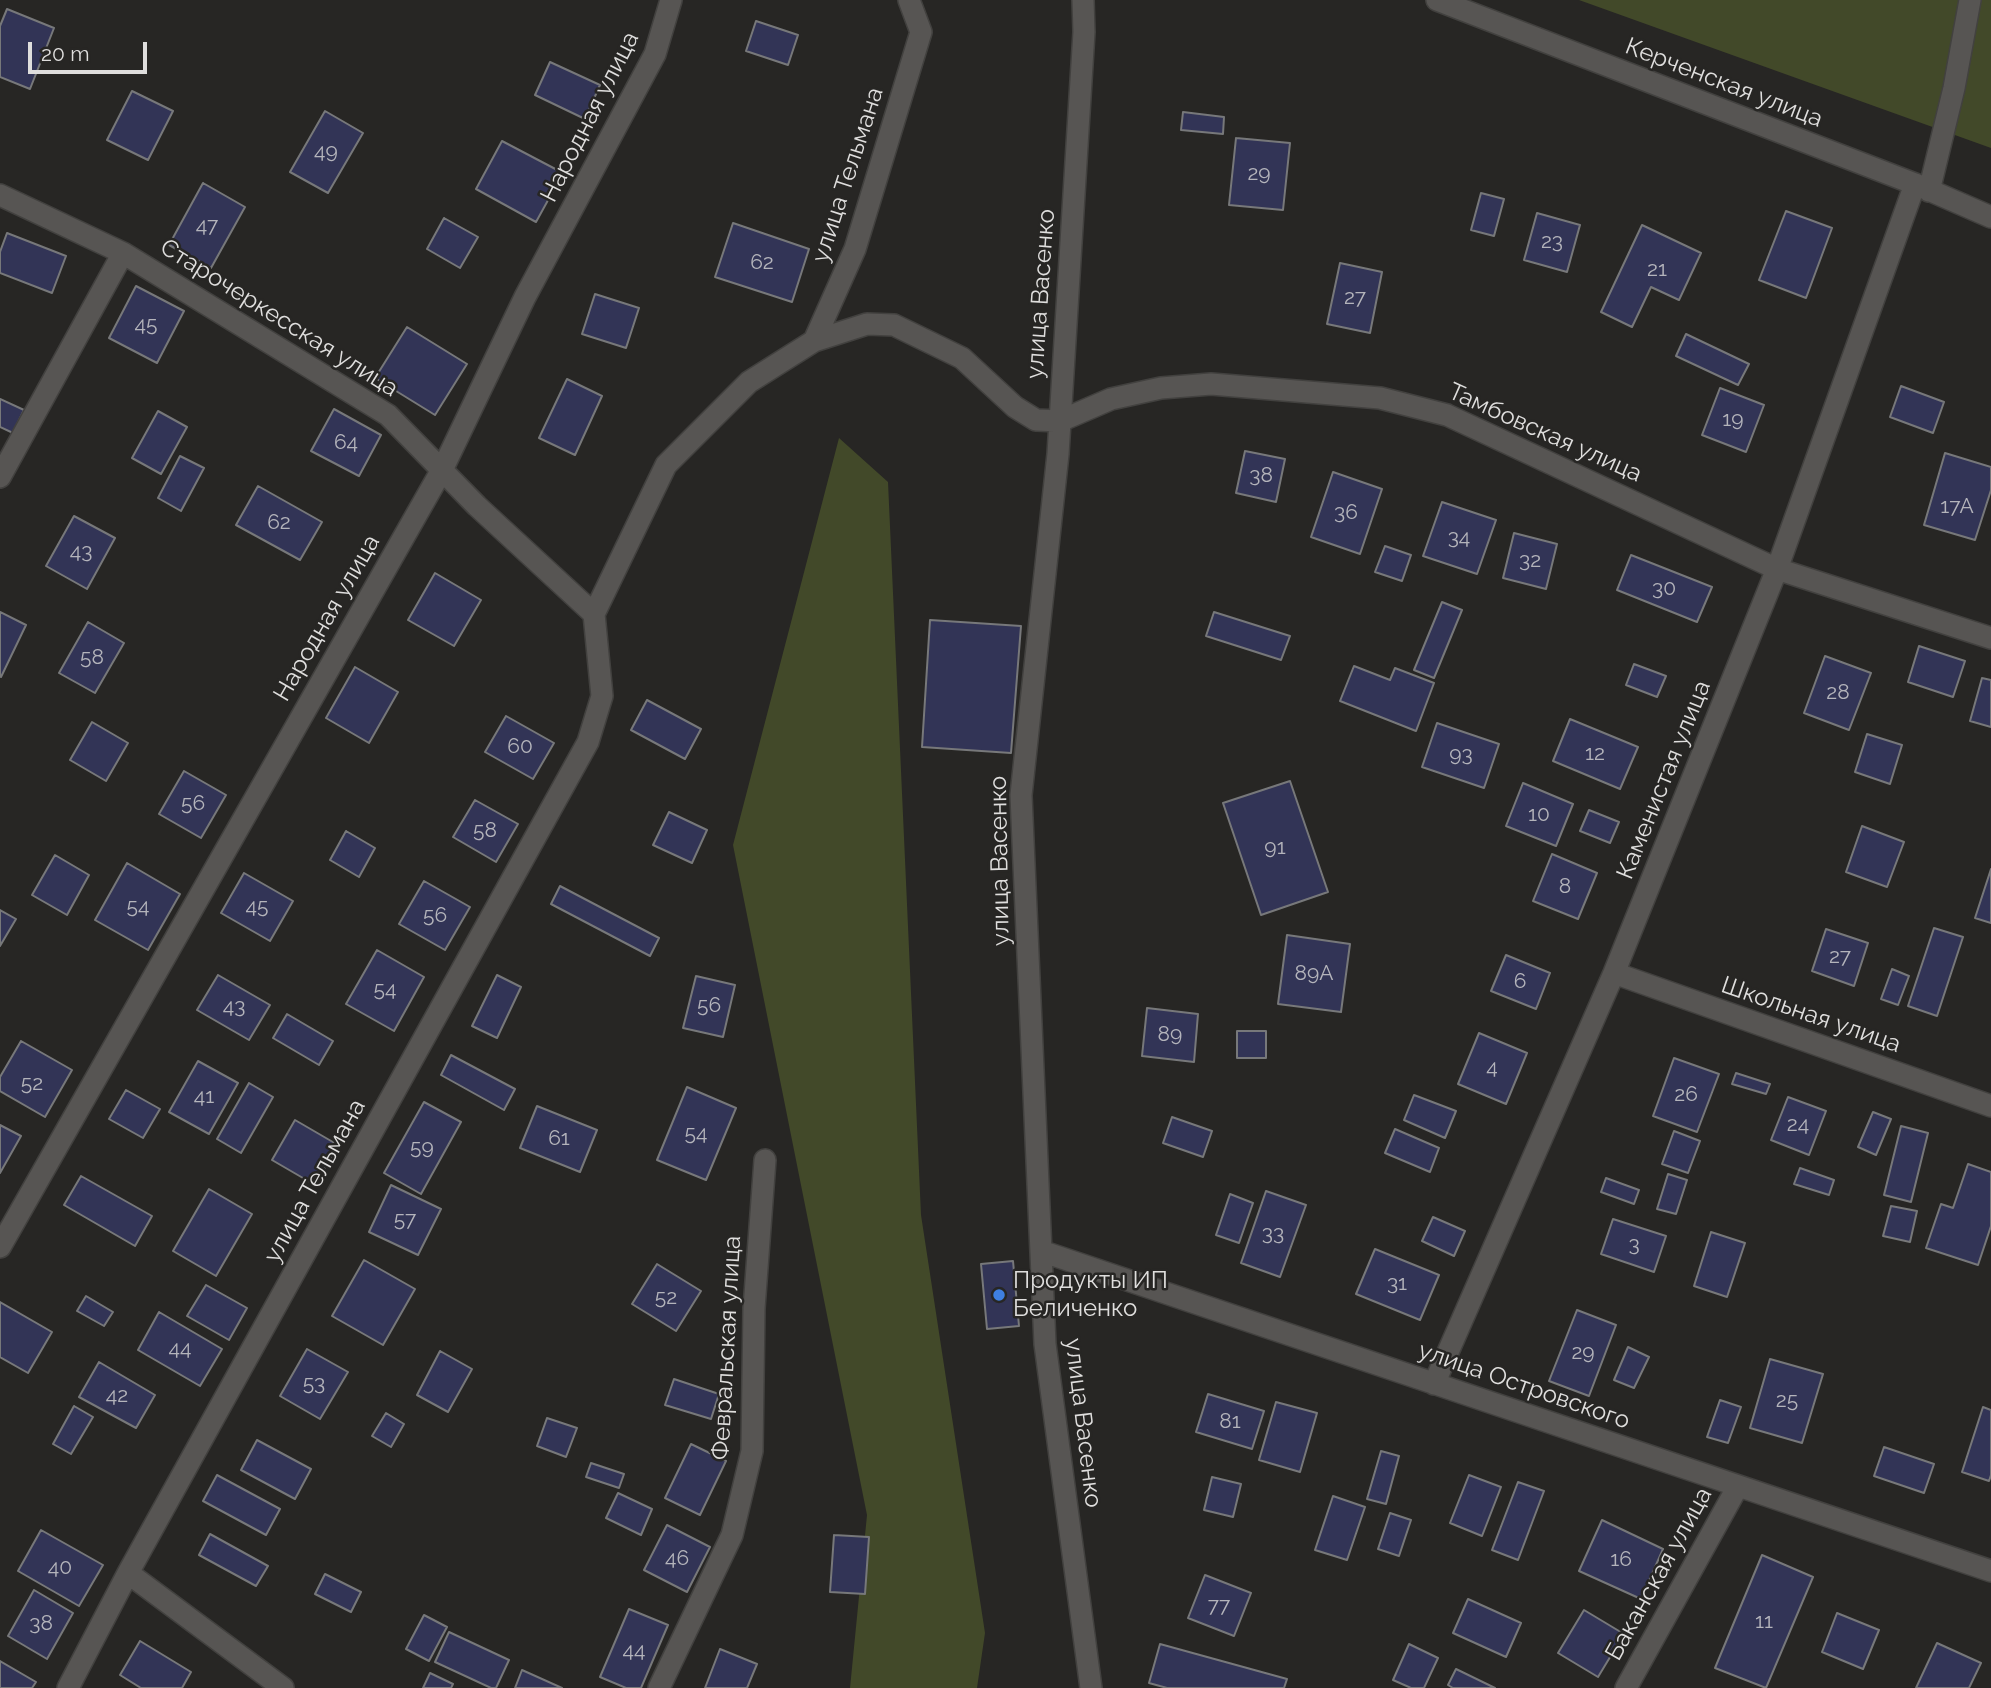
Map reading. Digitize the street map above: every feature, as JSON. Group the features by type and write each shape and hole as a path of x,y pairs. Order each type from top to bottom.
{"street":[{"name":"Народная улица","path":"0,1247 443,468 525,297 655,54 671,0"},
{"name":"улица Тельмана","path":"814,341 855,249 920,32 909,0"},
{"name":"улица Васенко","path":"1083,0 1084,32 1058,454 1021,795 1045,1344 1091,1688"},
{"name":"Керченская улица","path":"1437,0 1991,217"},
{"name":"Каменистая улица","path":"1434,1384 1614,973 1777,569 1922,188 1954,88 1970,0"},
{"name":"Старочеркесская улица","path":"0,195 123,253 388,415 443,468 477,506 594,614"},
{"path":"0,477 123,253"},
{"path":"594,614 666,465 749,382 814,341 867,324 894,325 962,358 1015,407 1036,420 1060,421"},
{"name":"Тамбовская улица","path":"1060,421 1111,399 1174,387 1211,384 1380,398 1447,415 1777,569 1991,638"},
{"name":"улица Тельмана","path":"68,1688 128,1573 588,742 601,696 594,614"},
{"name":"Школьная улица","path":"1614,973 1991,1106"},
{"name":"Февральская улица","path":"659,1688 732,1535 752,1451 754,1308 765,1160"},
{"name":"улица Островского","path":"1041,1251 1991,1571"},
{"name":"Баканская улица","path":"1626,1688 1738,1486"},
{"path":"128,1573 283,1688"}],"green space":[{"path":"1579,0 1991,0 1991,148"},
{"path":"839,438 888,482 921,1215 985,1633 977,1688 850,1688 867,1515 733,845"}],"building":[{"path":"7,9 54,28 30,89 0,77 0,26"},
{"path":"756,21 798,35 788,65 746,51"},
{"path":"550,62 600,85 585,119 535,95"},
{"path":"132,91 173,111 148,160 107,140"},
{"path":"325,111 363,133 328,193 290,172"},
{"path":"1183,112 1224,117 1223,134 1181,130"},
{"path":"1236,138 1290,143 1283,210 1229,205"},
{"path":"502,141 563,173 536,222 476,189"},
{"path":"203,183 245,207 211,268 169,245"},
{"path":"1481,193 1504,199 1494,236 1471,230"},
{"path":"1786,211 1832,228 1806,298 1759,280"},
{"path":"1537,213 1580,225 1567,272 1524,260"},
{"path":"444,218 478,237 460,268 427,249"},
{"path":"733,223 809,249 792,302 715,277"},
{"path":"1642,225 1701,253 1679,300 1651,287 1632,327 1601,312"},
{"path":"7,233 66,256 52,293 0,273 0,252"},
{"path":"1340,263 1382,272 1370,333 1327,324"},
{"path":"136,286 184,311 157,363 109,338"},
{"path":"595,294 639,308 626,348 582,334"},
{"path":"407,327 467,364 435,415 375,378"},
{"path":"1686,334 1749,364 1738,385 1676,356"},
{"path":"567,379 602,396 575,455 539,438"},
{"path":"1901,386 1944,402 1933,433 1890,417"},
{"path":"1720,388 1764,405 1746,452 1702,435"},
{"path":"0,399 24,410 13,433 0,427"},
{"path":"334,409 381,435 359,476 311,451"},
{"path":"158,411 187,427 161,474 132,458"},
{"path":"1245,451 1285,459 1276,502 1236,493"},
{"path":"1945,453 1991,467 1991,490 1975,540 1924,525"},
{"path":"180,456 204,468 181,511 158,498"},
{"path":"1333,472 1382,489 1360,554 1311,537"},
{"path":"258,486 322,522 300,560 236,525"},
{"path":"1442,502 1496,520 1477,574 1423,556"},
{"path":"74,516 115,538 87,589 46,566"},
{"path":"1514,533 1557,544 1546,589 1503,578"},
{"path":"1385,546 1411,555 1402,581 1375,572"},
{"path":"1631,555 1712,587 1697,622 1617,590"},
{"path":"435,573 481,600 454,646 408,620"},
{"path":"1442,602 1462,610 1434,678 1414,670"},
{"path":"0,612 26,625 1,677 0,676"},
{"path":"1214,612 1290,636 1281,660 1206,636"},
{"path":"930,620 1021,626 1011,753 922,747"},
{"path":"88,622 124,643 95,693 59,673"},
{"path":"1919,646 1965,661 1953,697 1908,682"},
{"path":"1825,656 1871,673 1849,730 1804,713"},
{"path":"1634,664 1666,676 1657,697 1626,685"},
{"path":"1354,666 1390,680 1395,668 1434,683 1416,731 1340,701"},
{"path":"355,667 398,692 369,743 326,718"},
{"path":"1982,678 1991,680 1991,727 1970,721"},
{"path":"647,700 701,729 685,759 631,730"},
{"path":"506,716 554,743 533,779 485,752"},
{"path":"1570,719 1638,747 1620,789 1553,761"},
{"path":"92,722 128,743 106,781 70,760"},
{"path":"1437,723 1499,744 1484,788 1422,767"},
{"path":"1867,734 1902,745 1890,784 1855,772"},
{"path":"184,771 226,795 201,838 159,814"},
{"path":"1290,781 1328,892 1261,915 1223,803"},
{"path":"1523,783 1573,804 1556,846 1506,826"},
{"path":"475,800 518,824 496,862 453,837"},
{"path":"1589,810 1619,822 1610,843 1580,831"},
{"path":"669,812 707,830 692,863 653,845"},
{"path":"1862,826 1904,842 1887,887 1846,872"},
{"path":"346,831 375,848 359,877 330,860"},
{"path":"1552,854 1597,873 1578,919 1533,901"},
{"path":"55,855 89,875 67,915 32,895"},
{"path":"127,863 180,894 148,950 95,920"},
{"path":"1991,869 1991,923 1975,918"},
{"path":"244,873 293,901 270,941 221,913"},
{"path":"424,881 470,907 445,950 399,924"},
{"path":"560,886 659,938 650,956 551,904"},
{"path":"0,910 16,919 0,946"},
{"path":"1934,928 1963,937 1937,1016 1908,1006"},
{"path":"1826,929 1868,943 1854,986 1812,971"},
{"path":"1287,935 1350,944 1341,1012 1278,1004"},
{"path":"377,950 424,977 394,1031 346,1004"},
{"path":"1506,955 1550,973 1536,1009 1491,991"},
{"path":"1892,969 1909,976 1898,1005 1881,999"},
{"path":"218,975 270,1005 249,1040 197,1010"},
{"path":"497,975 521,987 497,1038 472,1026"},
{"path":"696,976 735,985 723,1037 683,1028"},
{"path":"1147,1008 1198,1014 1194,1062 1142,1056"},
{"path":"287,1014 333,1041 319,1065 273,1038"},
{"path":"1237,1031 1266,1031 1266,1058 1237,1058"},
{"path":"1479,1033 1527,1053 1506,1104 1458,1084"},
{"path":"21,1041 72,1070 45,1117 0,1091 0,1077"},
{"path":"451,1055 515,1089 504,1110 441,1075"},
{"path":"1674,1058 1719,1074 1697,1132 1653,1116"},
{"path":"198,1061 238,1083 209,1134 169,1112"},
{"path":"1736,1073 1770,1084 1766,1094 1732,1084"},
{"path":"249,1083 273,1097 241,1153 217,1139"},
{"path":"687,1087 736,1108 706,1180 657,1160"},
{"path":"126,1090 160,1109 143,1138 109,1119"},
{"path":"1414,1095 1456,1111 1445,1138 1404,1120"},
{"path":"1788,1097 1826,1111 1809,1155 1771,1140"},
{"path":"424,1102 461,1122 421,1194 384,1173"},
{"path":"537,1106 597,1130 580,1172 520,1148"},
{"path":"1873,1112 1891,1119 1876,1155 1858,1147"},
{"path":"1172,1117 1212,1131 1203,1157 1163,1143"},
{"path":"295,1120 338,1145 315,1185 272,1160"},
{"path":"0,1125 21,1136 0,1173"},
{"path":"1901,1126 1928,1133 1911,1202 1884,1195"},
{"path":"1395,1129 1439,1148 1430,1172 1385,1153"},
{"path":"1674,1131 1700,1141 1688,1173 1662,1164"},
{"path":"1968,1164 1991,1172 1991,1226 1978,1265 1926,1248 1941,1204 1953,1208"},
{"path":"1800,1168 1834,1180 1829,1195 1794,1184"},
{"path":"1668,1174 1687,1180 1676,1214 1657,1209"},
{"path":"81,1176 152,1216 135,1246 64,1205"},
{"path":"1606,1178 1639,1190 1634,1204 1601,1192"},
{"path":"391,1185 441,1209 418,1255 369,1232"},
{"path":"209,1189 252,1214 216,1276 173,1251"},
{"path":"1266,1191 1306,1205 1280,1277 1241,1263"},
{"path":"1230,1194 1253,1203 1239,1243 1216,1235"},
{"path":"1891,1206 1917,1211 1910,1242 1883,1236"},
{"path":"1433,1217 1465,1231 1454,1256 1422,1241"},
{"path":"1613,1219 1666,1236 1654,1272 1601,1254"},
{"path":"1711,1232 1745,1243 1727,1297 1694,1286"},
{"path":"1375,1249 1439,1275 1420,1320 1356,1294"},
{"path":"364,1260 415,1289 383,1345 332,1316"},
{"path":"1013,1261 1019,1326 987,1329 981,1264"},
{"path":"657,1264 701,1291 676,1331 632,1304"},
{"path":"206,1285 247,1308 229,1340 187,1316"},
{"path":"86,1296 113,1312 104,1326 77,1311"},
{"path":"0,1302 52,1332 28,1373 0,1357"},
{"path":"1577,1310 1616,1325 1589,1396 1549,1381"},
{"path":"159,1312 222,1349 200,1386 138,1350"},
{"path":"1628,1347 1649,1357 1634,1388 1614,1380"},
{"path":"307,1349 348,1372 320,1419 280,1396"},
{"path":"440,1351 472,1369 448,1412 417,1395"},
{"path":"1770,1359 1823,1374 1802,1443 1750,1428"},
{"path":"99,1362 155,1395 136,1428 79,1397"},
{"path":"674,1379 719,1394 711,1419 665,1405"},
{"path":"1208,1394 1264,1411 1252,1449 1196,1432"},
{"path":"1720,1400 1741,1407 1728,1443 1707,1437"},
{"path":"1276,1402 1317,1413 1300,1472 1259,1460"},
{"path":"74,1406 93,1417 71,1454 53,1444"},
{"path":"1983,1407 1991,1410 1989,1481 1962,1472"},
{"path":"386,1413 404,1424 391,1447 372,1436"},
{"path":"547,1418 577,1428 566,1457 537,1446"},
{"path":"257,1440 311,1469 295,1499 241,1470"},
{"path":"691,1444 726,1461 700,1515 665,1498"},
{"path":"1884,1447 1934,1464 1924,1493 1874,1476"},
{"path":"1381,1451 1399,1456 1386,1504 1367,1499"},
{"path":"591,1463 624,1474 619,1488 586,1477"},
{"path":"217,1475 280,1509 266,1535 203,1501"},
{"path":"1469,1475 1501,1487 1482,1536 1450,1523"},
{"path":"1212,1477 1241,1484 1233,1517 1204,1510"},
{"path":"1518,1482 1544,1491 1518,1560 1492,1550"},
{"path":"618,1493 652,1509 641,1535 606,1518"},
{"path":"1333,1496 1365,1507 1347,1560 1315,1550"},
{"path":"1390,1513 1411,1520 1399,1556 1378,1549"},
{"path":"1602,1520 1663,1549 1641,1599 1579,1571"},
{"path":"667,1525 710,1547 687,1592 644,1570"},
{"path":"41,1530 103,1565 79,1606 18,1571"},
{"path":"210,1534 268,1566 256,1586 199,1555"},
{"path":"834,1535 869,1537 865,1594 830,1592"},
{"path":"1762,1555 1813,1577 1766,1688 1715,1668"},
{"path":"325,1574 361,1592 351,1612 315,1594"},
{"path":"1205,1575 1251,1593 1234,1636 1188,1618"},
{"path":"34,1590 73,1613 47,1659 8,1636"},
{"path":"1468,1599 1521,1623 1506,1657 1453,1633"},
{"path":"629,1609 668,1625 641,1688 626,1688 600,1677"},
{"path":"1584,1610 1624,1634 1598,1677 1558,1653"},
{"path":"1837,1613 1879,1630 1863,1669 1822,1652"},
{"path":"424,1615 447,1627 429,1661 406,1649"},
{"path":"449,1632 509,1660 496,1688 435,1662"},
{"path":"140,1641 191,1672 182,1688 141,1688 120,1675"},
{"path":"1937,1643 1981,1663 1969,1688 1916,1688"},
{"path":"1160,1644 1287,1679 1284,1688 1167,1688 1149,1683"},
{"path":"1409,1644 1438,1658 1424,1688 1411,1688 1393,1680"},
{"path":"720,1649 757,1664 747,1688 705,1688"},
{"path":"0,1661 36,1682 32,1688 0,1688"},
{"path":"1456,1669 1495,1688 1453,1688 1448,1685"},
{"path":"522,1670 562,1688 515,1688"},
{"path":"430,1673 453,1684 451,1688 423,1688"}],"place":[{"name":"Продукты ИП Беличенко","path":"999,1295"}]}
